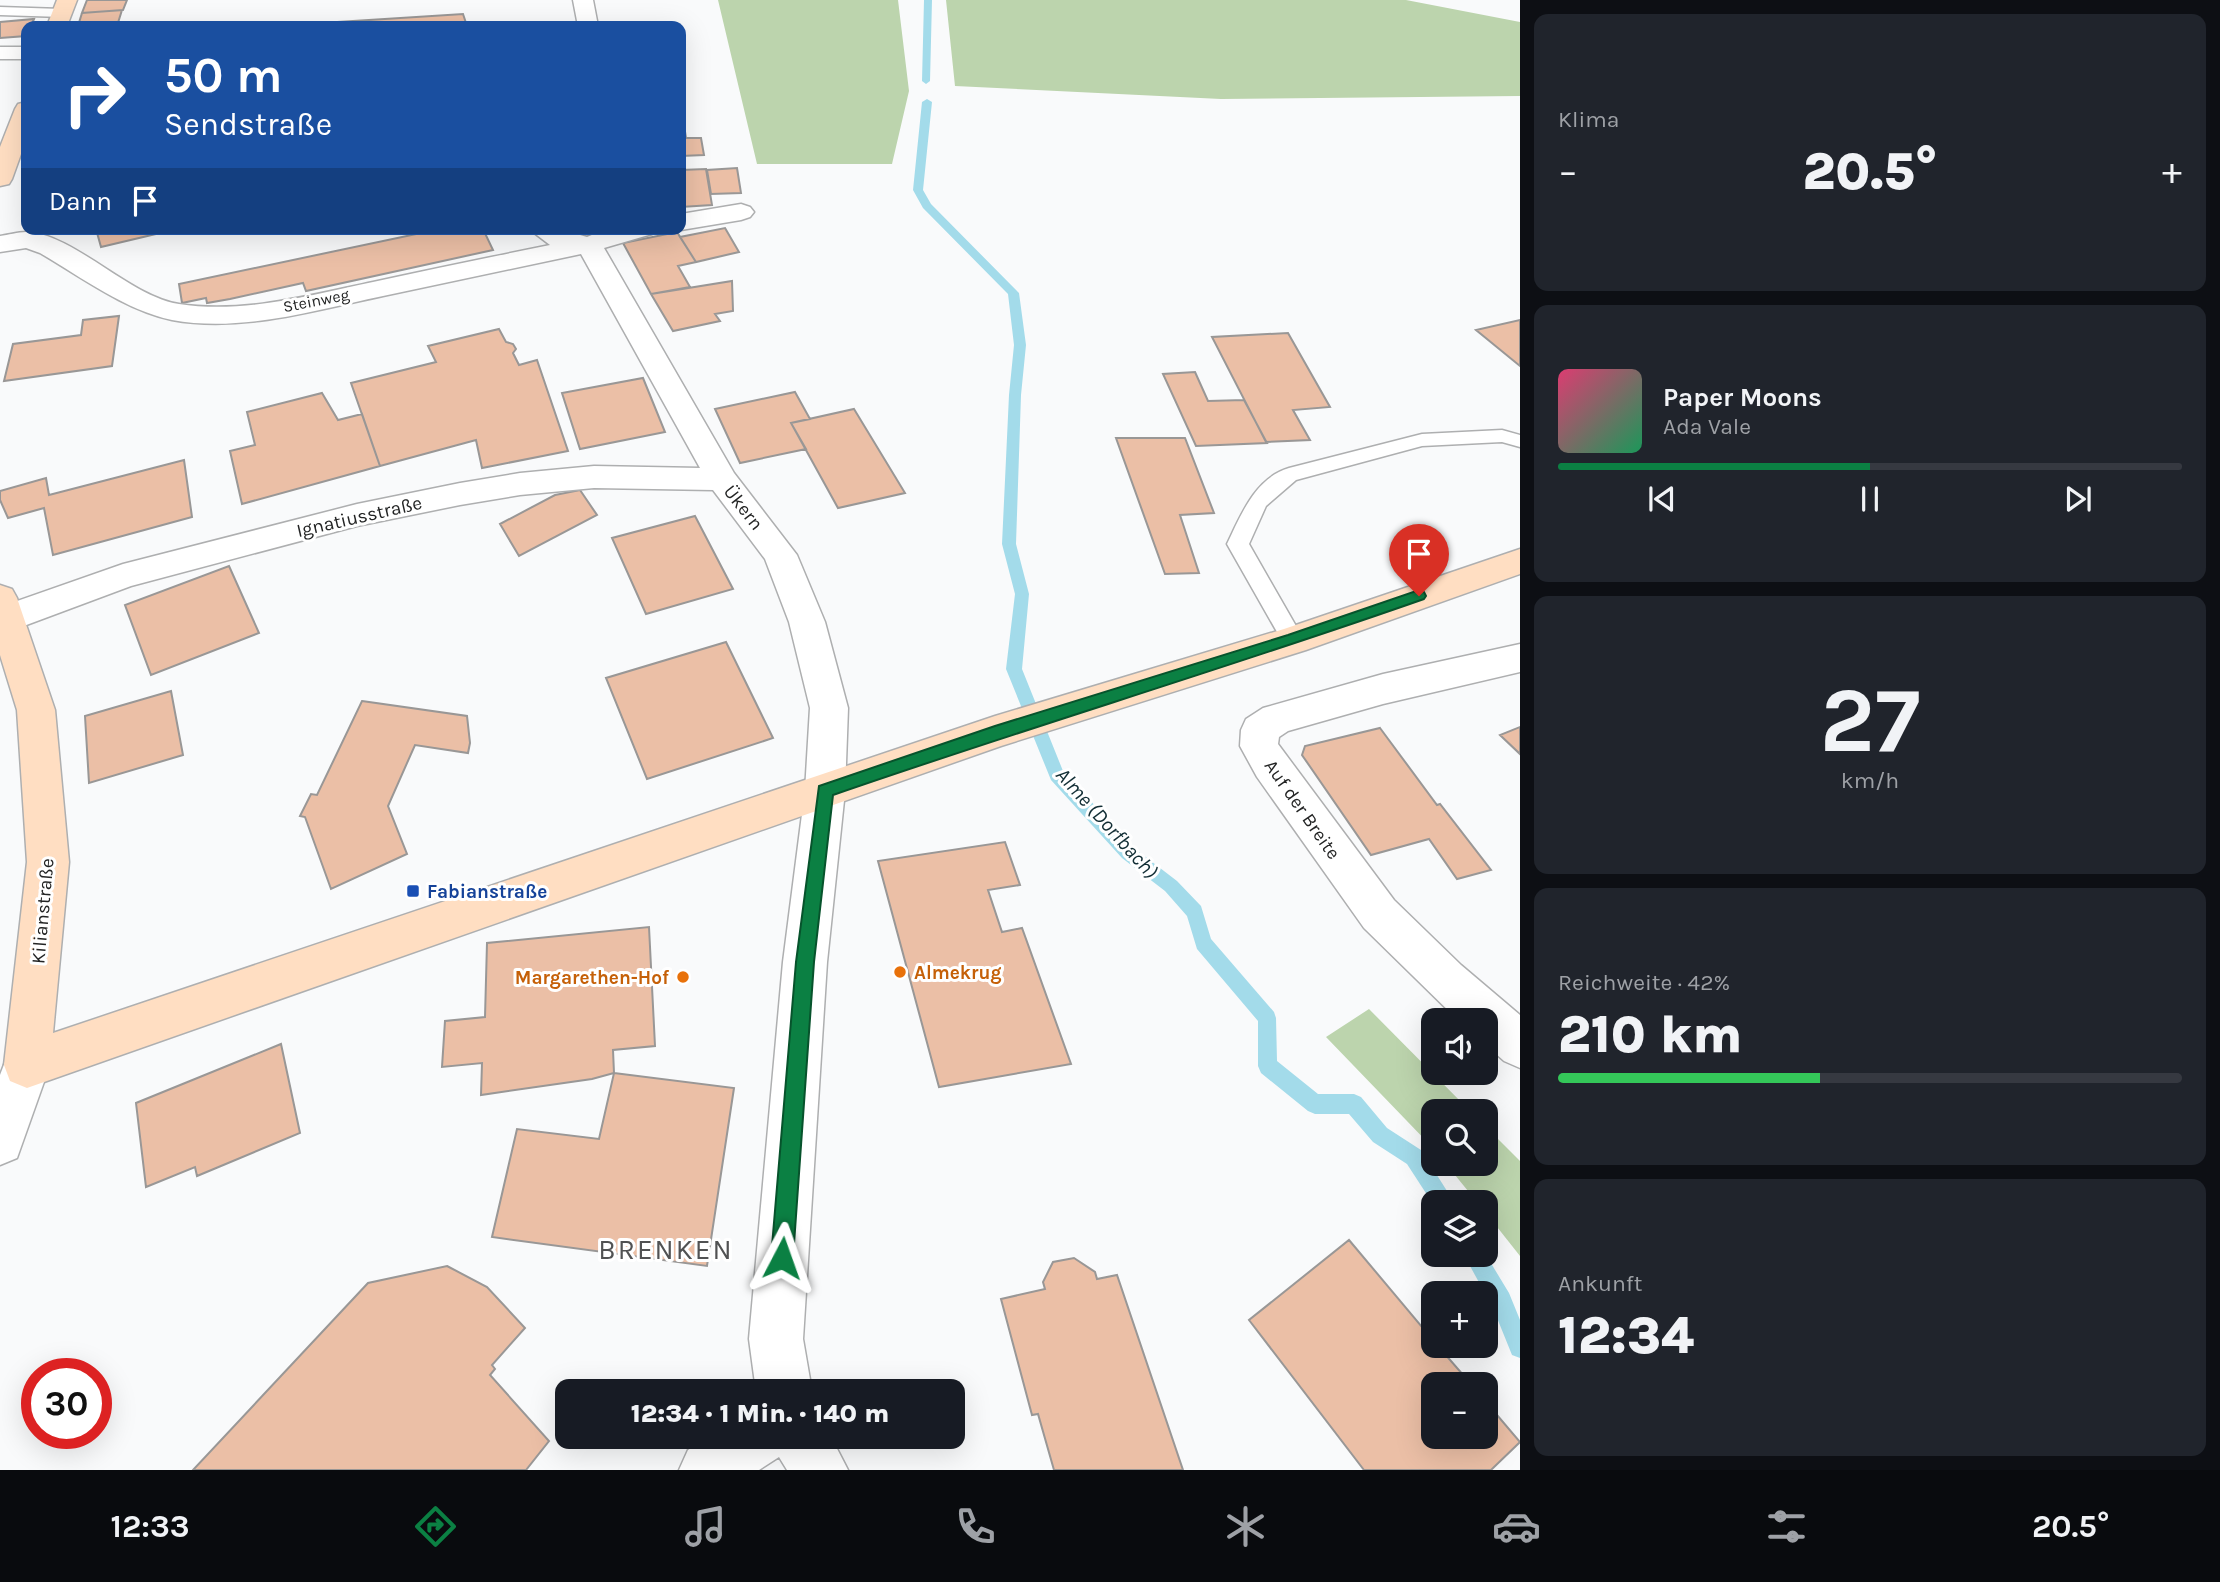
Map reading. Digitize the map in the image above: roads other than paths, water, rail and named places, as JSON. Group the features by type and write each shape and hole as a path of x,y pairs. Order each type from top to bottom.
{"main road":[{"path":"0,179 21,122"},
{"path":"27,1065 995,732 1293,640 1520,561"},
{"name":"Kilianstraße","path":"4,608 36,710 48,862 27,1065"}],"street":[{"path":"583,0 587,21"},
{"path":"0,53 21,54"},
{"path":"686,221 741,212"},
{"path":"550,235 556,239 590,237"},
{"name":"Steinweg","path":"0,244 27,240 49,247 164,312 190,315 283,307 608,235"},
{"name":"Ükern","path":"590,237 722,479 780,555 807,622 829,708 825,791 805,962 776,1339 782,1379"},
{"name":"Ignatiusstraße","path":"4,608 357,515 460,494 520,484 594,477 722,479"},
{"name":"Auf der Breite","path":"1520,658 1383,689 1276,719 1260,730 1259,746 1379,914 1445,980 1520,1045"},
{"name":"Kilianstraße","path":"0,1141 27,1065"},
{"path":"708,1470 740,1449"},
{"path":"806,1449 819,1470"}],"lane":[{"path":"0,11 62,13"},
{"path":"1293,640 1238,544 1257,502 1289,475 1422,440 1502,436 1520,442"}],"waterway":[{"name":"Alme (Dorfbach)","path":"926,81 928,0"},
{"name":"Alme (Dorfbach)","path":"927,102 918,190 927,206 1013,293 1020,345 1015,395 1009,544 1022,594 1014,669 1057,775 1128,853 1171,886 1195,912 1203,943 1267,1018 1268,1066 1315,1104 1354,1104 1380,1135 1414,1157 1436,1190"},
{"name":"Alme (Dorfbach)","path":"1481,1267 1501,1301 1520,1347"}],"place":[{"name":"Fabianstraße","path":"413,891"},
{"name":"Almekrug","path":"900,972"},
{"name":"Margarethen-Hof","path":"683,977"}],"district":[{"name":"BRENKEN","path":"666,1249"}]}
